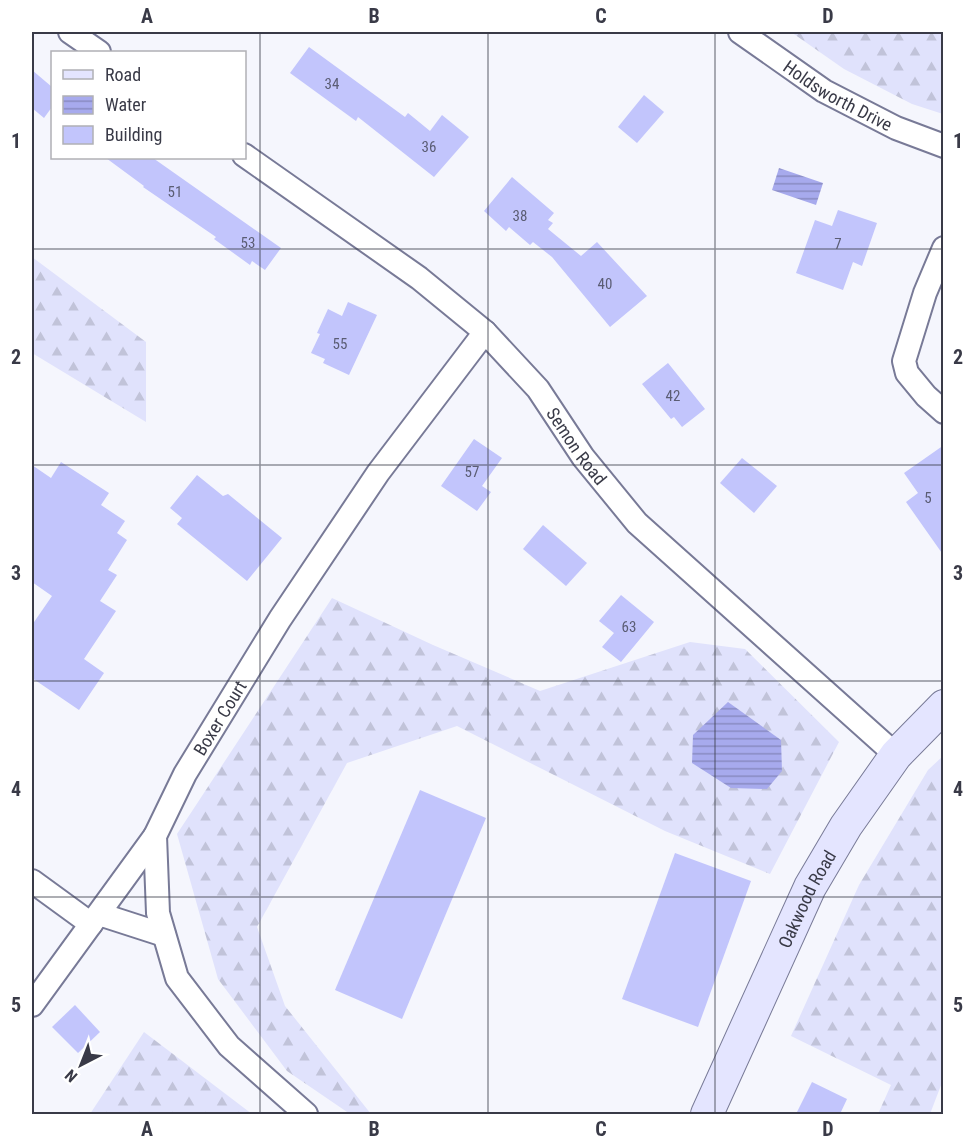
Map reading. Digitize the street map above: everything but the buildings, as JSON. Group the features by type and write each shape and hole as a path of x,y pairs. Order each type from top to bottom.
{"main road":[{"name":"Oakwood Road","path":"707,1114 810,887 846,826 896,755 944,706"}],"street":[{"path":"70,32 98,51"},
{"name":"Holdsworth Drive","path":"740,32 824,91 896,128 944,146"},
{"name":"Semon Road","path":"246,156 418,278 485,332 538,389 583,457 636,523 896,755"},
{"path":"944,248 925,293 904,361 907,373 926,396 944,411"},
{"name":"Boxer Court","path":"306,1114 229,1046 177,978 158,913 155,836 185,774 280,619 378,473 485,332"},
{"path":"32,1005 155,836"},
{"path":"32,881 95,919 164,936"}],"green space":[{"path":"791,32 943,32 943,114 912,104 844,69"},
{"path":"32,257 146,342 146,422 32,353"},
{"path":"332,598 540,691 690,642 745,649 839,742 770,874 665,831 457,726 347,763 257,927 285,1006 371,1114 350,1114 287,1071 218,979 177,834"},
{"path":"943,756 943,1080 930,1114 878,1114 891,1085 791,1036 859,885 928,770"},
{"path":"144,1032 252,1114 90,1114"}],"water":[{"path":"779,168 823,183 816,205 772,190"},
{"path":"728,702 781,740 782,771 767,789 731,788 692,763 693,735"}]}
